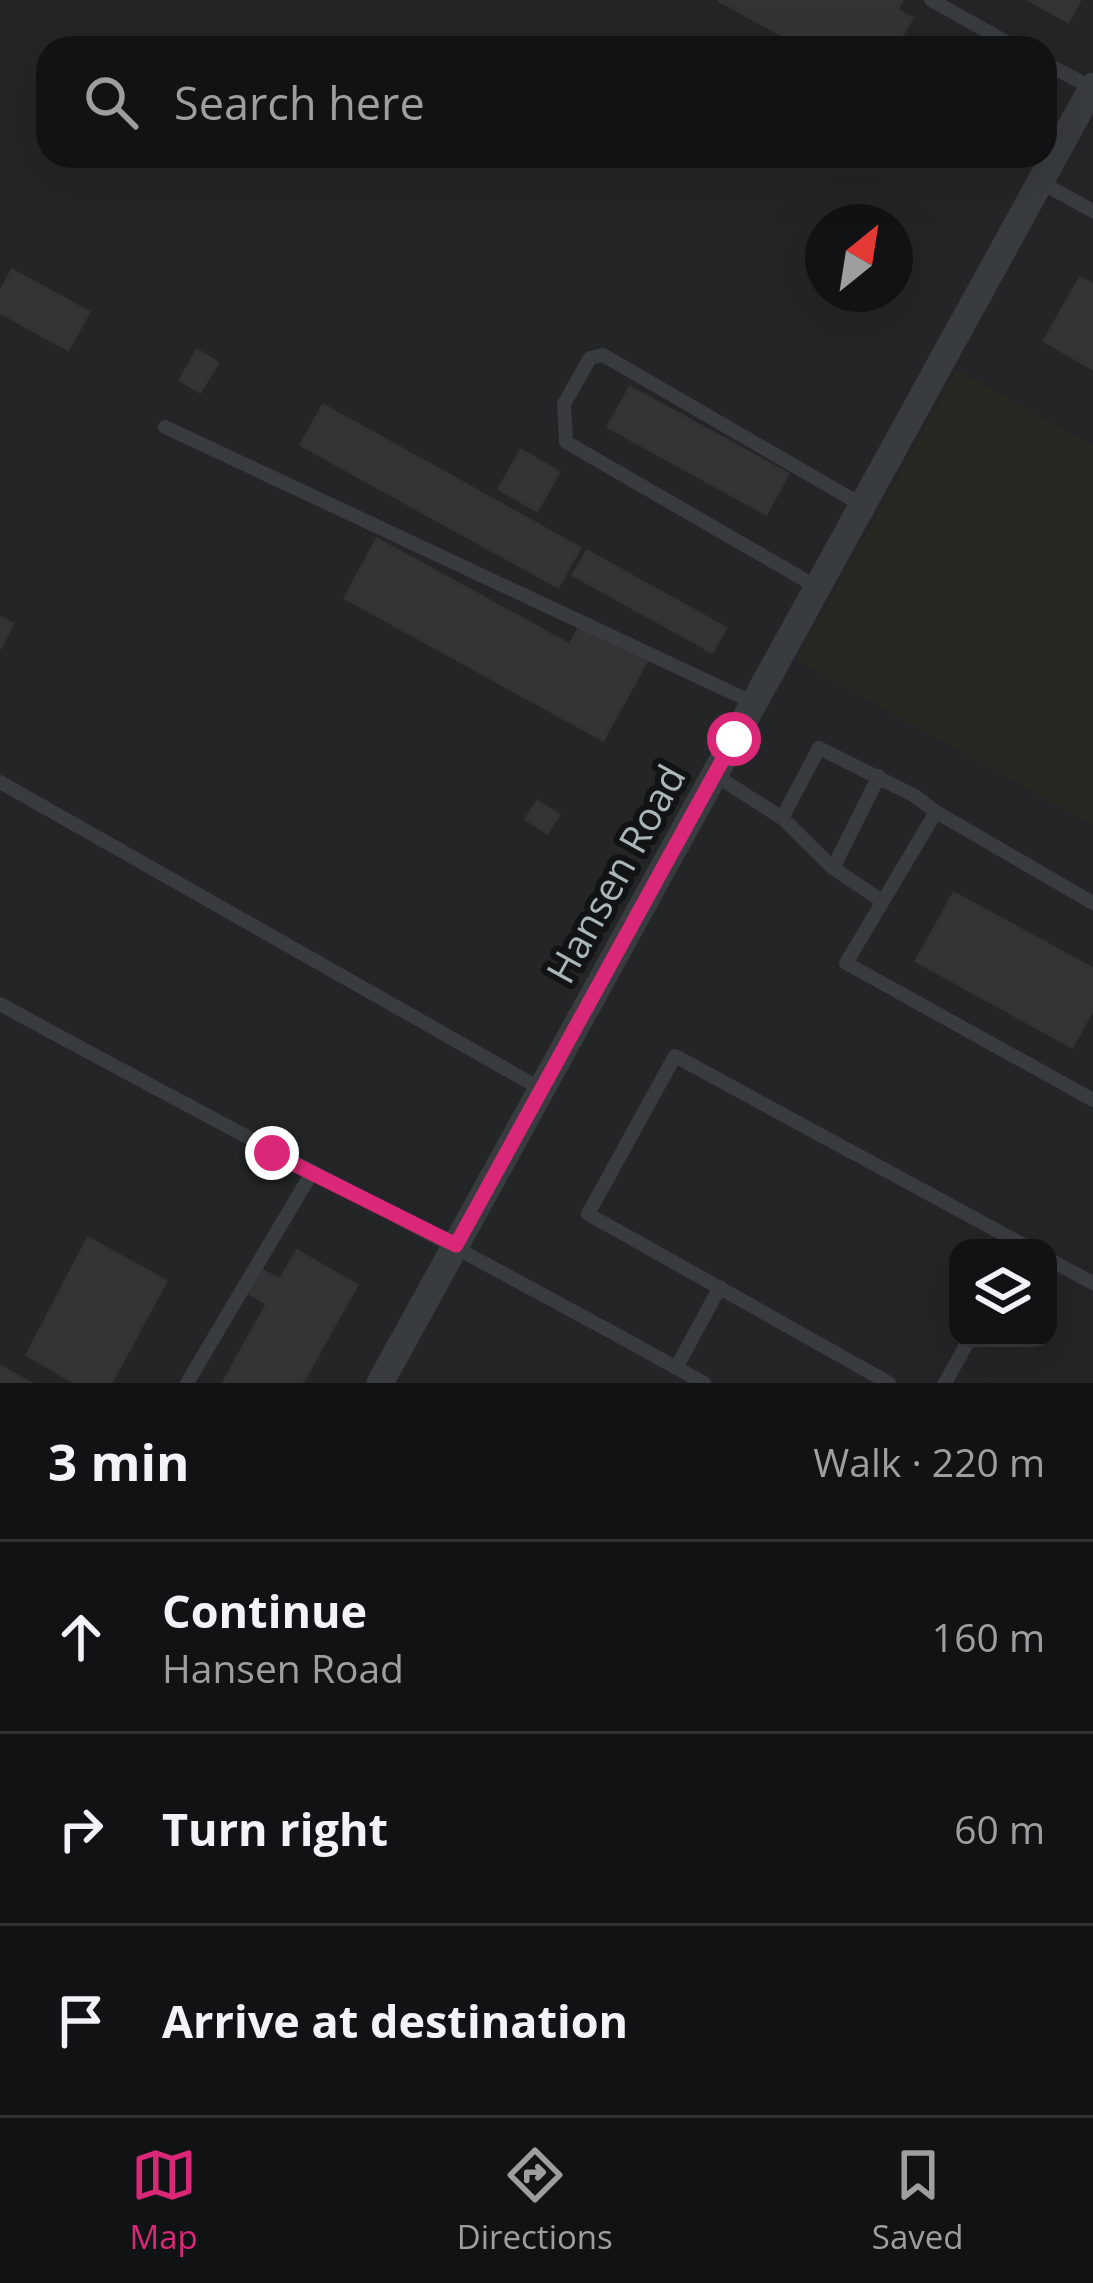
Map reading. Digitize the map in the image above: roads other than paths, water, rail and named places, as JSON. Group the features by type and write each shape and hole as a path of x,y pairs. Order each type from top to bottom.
{"street":[{"name":"Hansen Road","path":"1057,154 1092,87"},
{"name":"Hansen Road","path":"380,1383 1050,168"}],"lane":[{"path":"931,0 996,36"},
{"path":"1057,69 1092,87"},
{"path":"1042,183 1093,211"},
{"path":"818,586 566,442 564,404 590,358 603,355 862,505"},
{"path":"165,427 754,703"},
{"path":"782,818 819,748 879,776 1093,903"},
{"path":"715,775 782,818 832,868 883,901"},
{"path":"832,868 879,776"},
{"path":"0,782 541,1089"},
{"path":"936,812 846,963 1093,1100"},
{"path":"0,1004 311,1174 456,1245 704,1383"},
{"path":"890,1383 588,1214 675,1056 1009,1239"},
{"path":"187,1383 311,1174"},
{"path":"1057,1263 1093,1283"},
{"path":"676,1367 720,1287"},
{"path":"945,1383 965,1347"}]}
